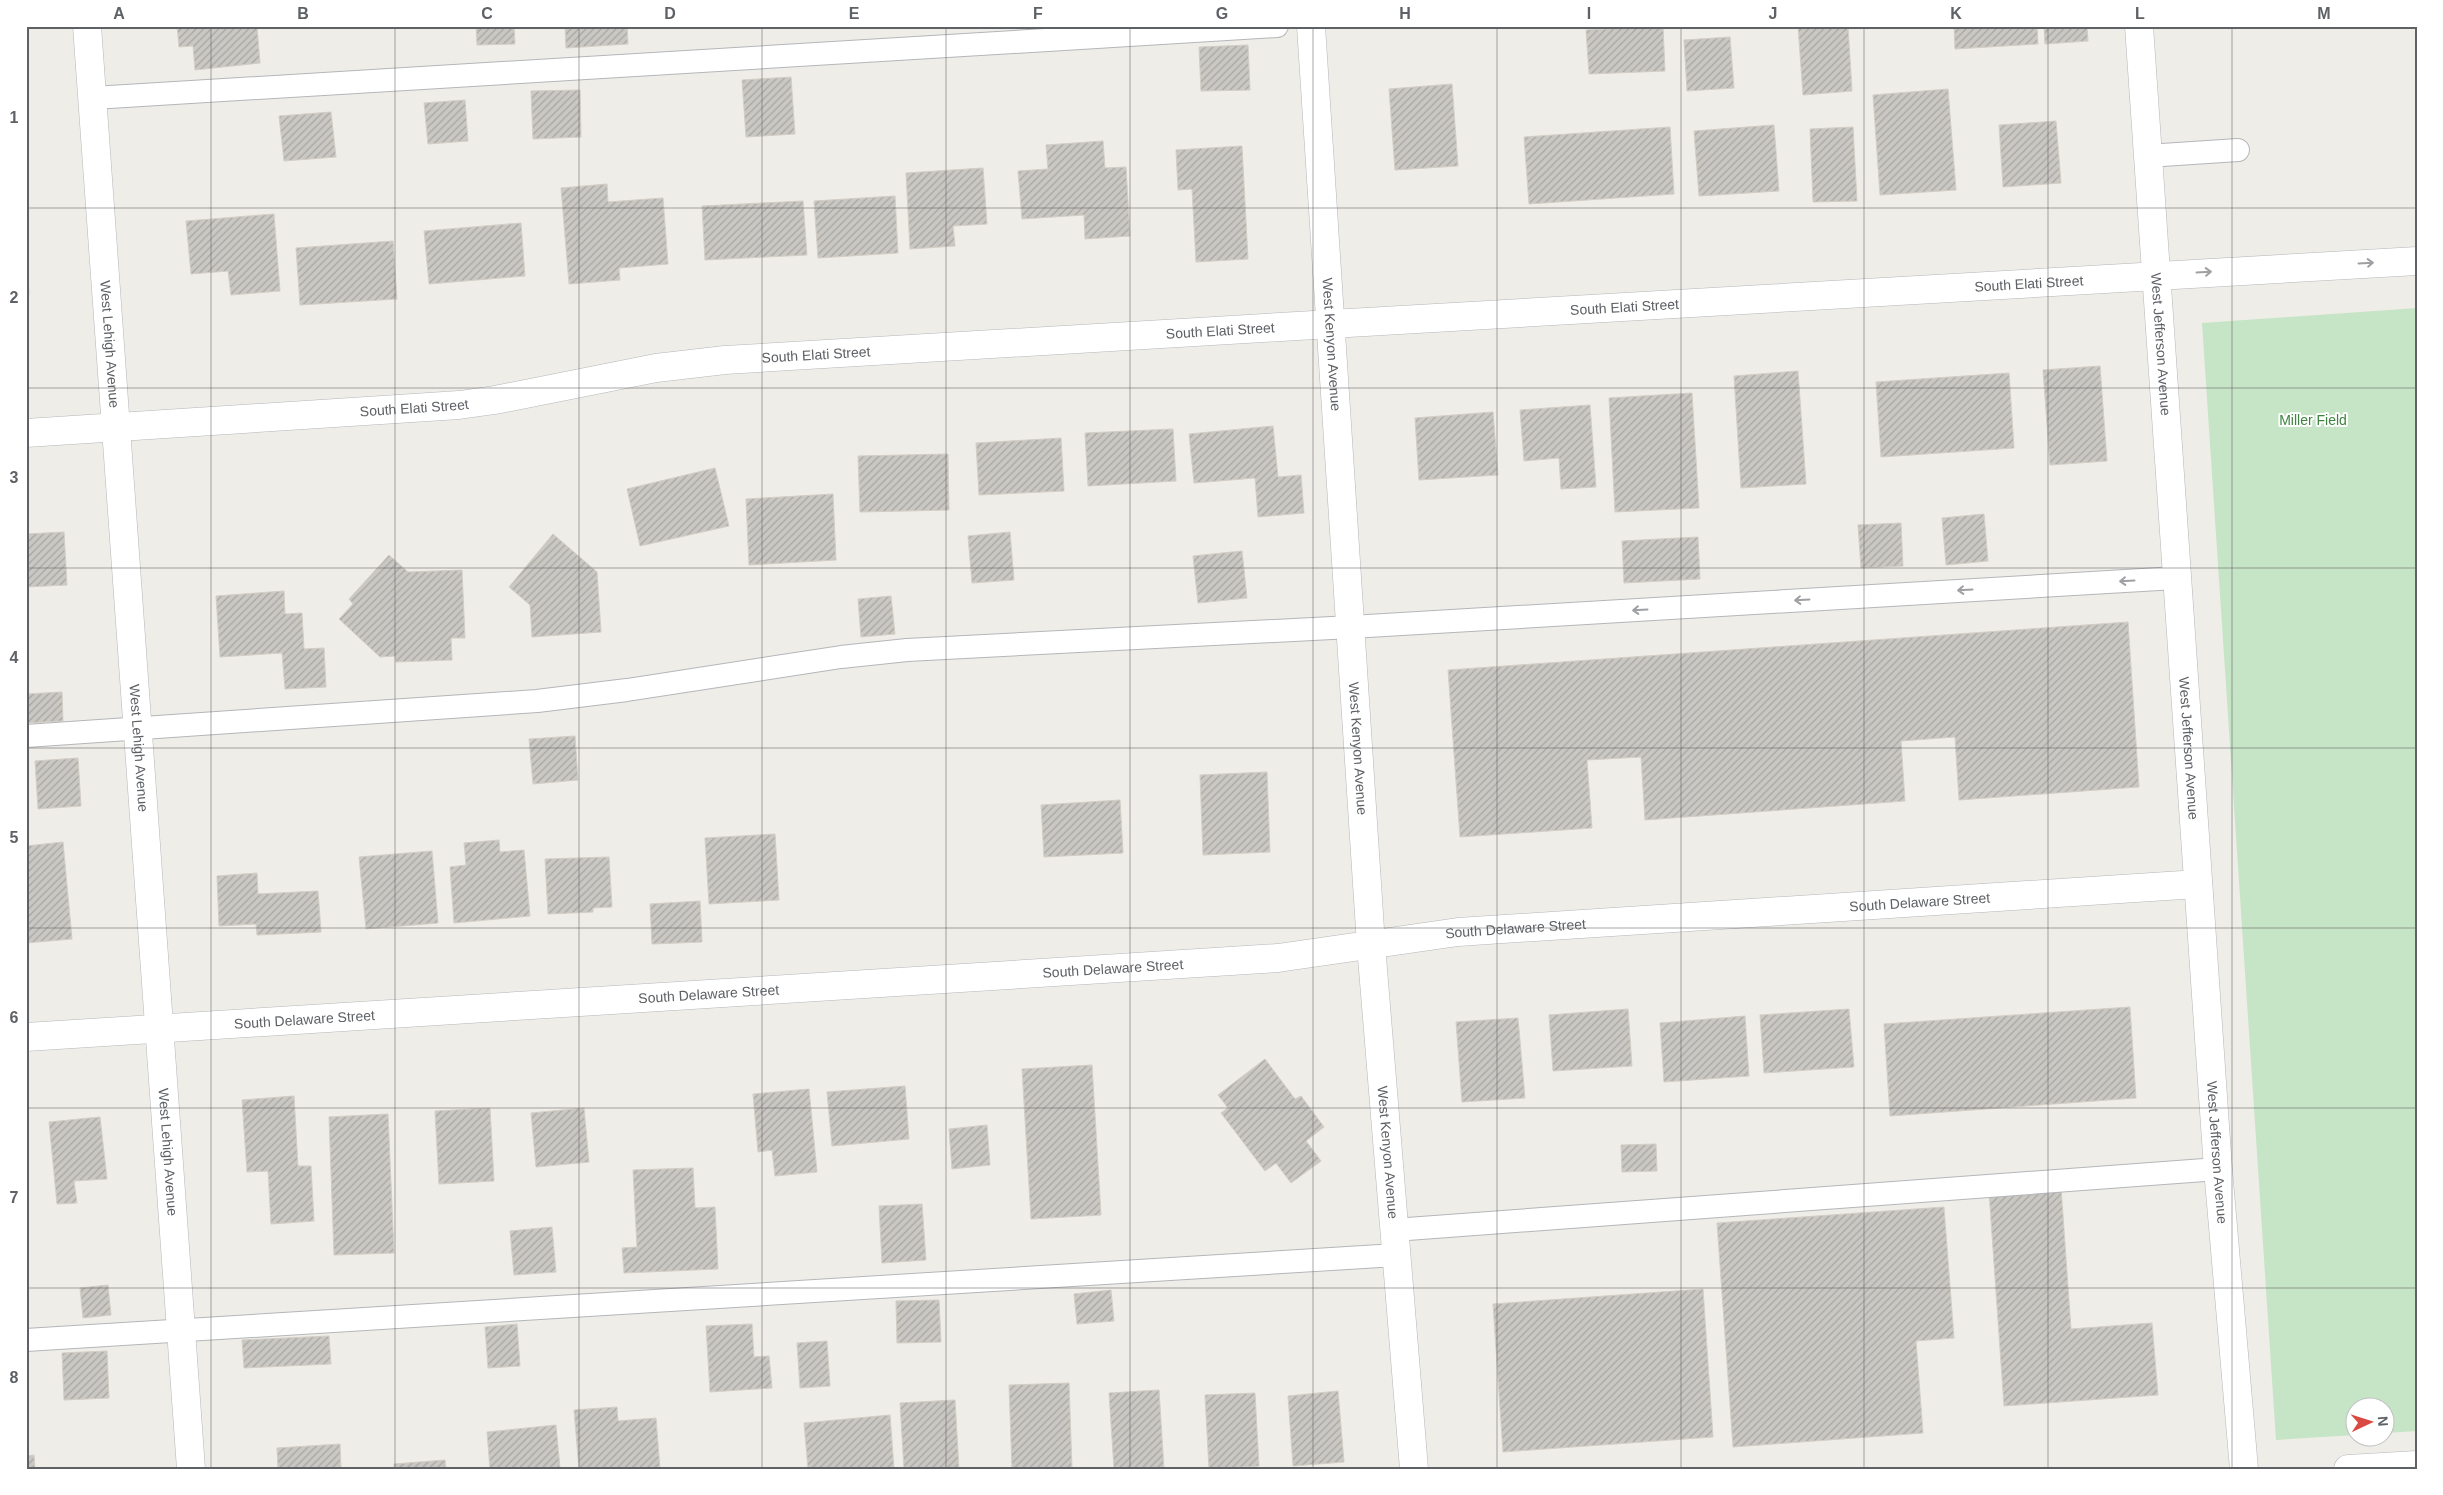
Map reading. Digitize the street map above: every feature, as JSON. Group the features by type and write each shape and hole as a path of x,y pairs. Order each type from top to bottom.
{"street":[{"name":"West Lehigh Avenue","path":"87,26 191,1469"},
{"name":"West Kenyon Avenue","path":"1311,26 1371,945 1414,1469"},
{"name":"West Jefferson Avenue","path":"2139,26 2218,1169 2244,1469"},
{"name":"South Elati Street","path":"26,432 460,405 495,400 656,368 725,360 2417,261"},
{"name":"South Delaware Street","path":"26,1037 1278,958 1458,932 2198,884"},
{"path":"2348,1469 2417,1465"}],"lane":[{"path":"93,98 1277,26"},
{"path":"2147,156 2238,150"},
{"path":"26,736 537,701 628,690 841,657 907,650 1351,627 2176,578"},
{"path":"26,1340 182,1331 1395,1242 2218,1169"}],"green space":[{"name":"Miller Field","path":"2417,308 2417,1431 2396,1432 2396,1398 2346,1398 2346,1436 2276,1440 2202,323"}],"building":[{"path":"177,26 257,26 260,63 195,70 193,46 179,47"},
{"path":"476,26 514,26 515,44 477,45"},
{"path":"565,26 627,26 628,44 566,48"},
{"path":"1663,26 1665,71 1589,74 1586,30"},
{"path":"1798,26 1848,26 1852,91 1803,95"},
{"path":"1954,26 2037,26 2038,44 1955,49"},
{"path":"2044,26 2087,26 2088,41 2045,44"},
{"path":"1730,37 1734,88 1687,91 1684,40"},
{"path":"1248,45 1250,90 1201,91 1199,47"},
{"path":"791,77 795,134 746,137 742,80"},
{"path":"1452,84 1458,166 1395,170 1389,89"},
{"path":"1948,89 1956,190 1880,195 1873,95"},
{"path":"580,90 581,137 533,139 531,91"},
{"path":"465,100 468,141 428,144 424,103"},
{"path":"331,112 336,157 284,161 279,116"},
{"path":"2056,121 2061,183 2003,187 1999,125"},
{"path":"1774,125 1779,191 1699,196 1694,131"},
{"path":"1670,127 1674,194 1529,204 1524,137"},
{"path":"1853,127 1857,201 1813,202 1810,129"},
{"path":"1103,141 1105,168 1126,167 1130,236 1085,239 1084,215 1022,219 1018,171 1048,169 1046,145"},
{"path":"1242,146 1248,259 1196,262 1192,189 1178,190 1176,150"},
{"path":"983,168 987,224 953,226 955,246 910,249 906,173"},
{"path":"607,184 608,202 663,198 668,264 619,268 620,280 569,284 561,188"},
{"path":"895,196 898,253 818,258 814,201"},
{"path":"803,201 807,255 705,260 702,206"},
{"path":"274,214 280,291 231,295 228,271 191,274 186,221"},
{"path":"521,223 525,276 429,284 424,231"},
{"path":"26,227 29,295 26,295"},
{"path":"393,241 397,299 300,305 296,248"},
{"path":"2100,366 2107,461 2050,465 2043,370"},
{"path":"1798,371 1806,484 1741,488 1734,376"},
{"path":"2009,373 2014,448 1881,457 1876,382"},
{"path":"1692,393 1699,508 1615,512 1609,398"},
{"path":"1590,405 1596,487 1561,489 1559,458 1524,461 1520,410"},
{"path":"1493,412 1498,475 1419,480 1415,418"},
{"path":"1273,426 1278,477 1301,475 1304,513 1258,517 1255,478 1194,483 1189,434"},
{"path":"1173,429 1176,481 1088,486 1085,433"},
{"path":"1061,438 1064,491 979,495 976,443"},
{"path":"948,454 949,510 860,512 858,456"},
{"path":"715,468 729,526 640,546 627,489"},
{"path":"833,494 836,560 749,565 746,499"},
{"path":"1984,514 1988,561 1946,565 1942,518"},
{"path":"1901,523 1903,566 1861,568 1858,525"},
{"path":"64,532 67,585 26,587 26,534"},
{"path":"1010,532 1014,580 972,583 968,536"},
{"path":"553,534 597,572 601,632 532,637 530,605 509,587"},
{"path":"1698,537 1700,579 1624,583 1622,541"},
{"path":"1242,551 1247,598 1198,603 1193,556"},
{"path":"389,555 408,572 462,570 465,638 451,638 452,660 396,662 395,656 380,657 339,619 353,604 349,599"},
{"path":"284,591 285,614 302,613 304,649 324,648 326,687 285,689 282,653 220,657 216,596"},
{"path":"891,596 895,634 861,637 858,599"},
{"path":"2128,622 2139,787 1959,800 1955,737 1901,741 1905,801 1645,820 1641,757 1587,760 1592,828 1460,837 1448,670"},
{"path":"62,692 63,721 26,723 26,694"},
{"path":"575,736 578,780 533,784 529,739"},
{"path":"78,758 81,806 38,809 35,761"},
{"path":"1267,772 1270,852 1203,855 1200,775"},
{"path":"1120,800 1123,853 1044,857 1041,805"},
{"path":"775,834 779,900 709,904 705,838"},
{"path":"499,840 500,852 524,850 530,916 454,923 450,867 466,865 464,843"},
{"path":"63,842 72,939 26,943 26,846"},
{"path":"432,851 438,923 366,929 359,857"},
{"path":"609,857 612,907 593,908 593,912 548,914 545,859"},
{"path":"257,873 258,894 318,891 321,932 257,935 256,924 219,926 217,876"},
{"path":"700,901 702,942 652,944 650,904"},
{"path":"2130,1007 2136,1098 1890,1116 1884,1024"},
{"path":"1628,1009 1632,1066 1553,1071 1549,1015"},
{"path":"1849,1009 1854,1067 1764,1073 1760,1015"},
{"path":"1745,1016 1749,1076 1664,1082 1660,1023"},
{"path":"1518,1018 1525,1098 1462,1102 1456,1022"},
{"path":"1265,1059 1295,1099 1301,1096 1324,1127 1306,1141 1321,1161 1291,1183 1276,1163 1265,1171 1221,1113 1228,1108 1218,1095"},
{"path":"1092,1065 1101,1215 1031,1219 1022,1069"},
{"path":"905,1086 909,1139 832,1146 827,1092"},
{"path":"809,1089 817,1172 775,1176 772,1150 758,1152 753,1094"},
{"path":"294,1096 298,1166 311,1166 314,1221 271,1224 268,1171 247,1172 242,1100"},
{"path":"490,1108 494,1181 439,1184 435,1111"},
{"path":"584,1108 589,1162 536,1167 531,1113"},
{"path":"388,1114 394,1253 334,1255 329,1117"},
{"path":"100,1117 107,1179 74,1181 77,1203 57,1204 49,1122"},
{"path":"987,1125 990,1165 952,1169 949,1129"},
{"path":"1656,1144 1657,1171 1622,1172 1621,1145"},
{"path":"693,1168 695,1208 715,1207 718,1269 624,1273 622,1248 637,1247 633,1170"},
{"path":"2061,1187 2071,1329 2152,1323 2158,1395 2004,1406 1989,1192"},
{"path":"922,1204 926,1260 882,1263 879,1206"},
{"path":"1944,1207 1954,1338 1916,1341 1923,1433 1733,1447 1717,1223"},
{"path":"552,1227 556,1272 514,1275 510,1231"},
{"path":"108,1285 111,1315 83,1318 80,1288"},
{"path":"1703,1289 1713,1437 1503,1452 1493,1304"},
{"path":"1111,1290 1114,1321 1077,1324 1074,1294"},
{"path":"939,1300 941,1342 897,1343 896,1301"},
{"path":"517,1324 520,1366 488,1368 485,1327"},
{"path":"752,1324 754,1357 769,1356 772,1388 710,1392 706,1326"},
{"path":"329,1336 331,1364 244,1368 242,1340"},
{"path":"827,1341 830,1386 800,1388 797,1343"},
{"path":"107,1351 109,1398 64,1400 62,1353"},
{"path":"1069,1383 1072,1469 1012,1469 1009,1385"},
{"path":"1159,1390 1164,1469 1114,1469 1109,1393"},
{"path":"1338,1391 1344,1462 1293,1466 1288,1396"},
{"path":"1255,1393 1259,1466 1209,1469 1205,1395"},
{"path":"955,1400 959,1469 904,1469 900,1403"},
{"path":"617,1407 618,1421 656,1418 660,1469 579,1469 574,1410"},
{"path":"890,1415 894,1469 808,1469 804,1423"},
{"path":"556,1425 560,1468 490,1469 487,1432"},
{"path":"340,1444 341,1469 278,1469 277,1448"},
{"path":"34,1455 35,1469 26,1469 26,1456"},
{"path":"445,1460 446,1469 394,1469 394,1464"}]}
